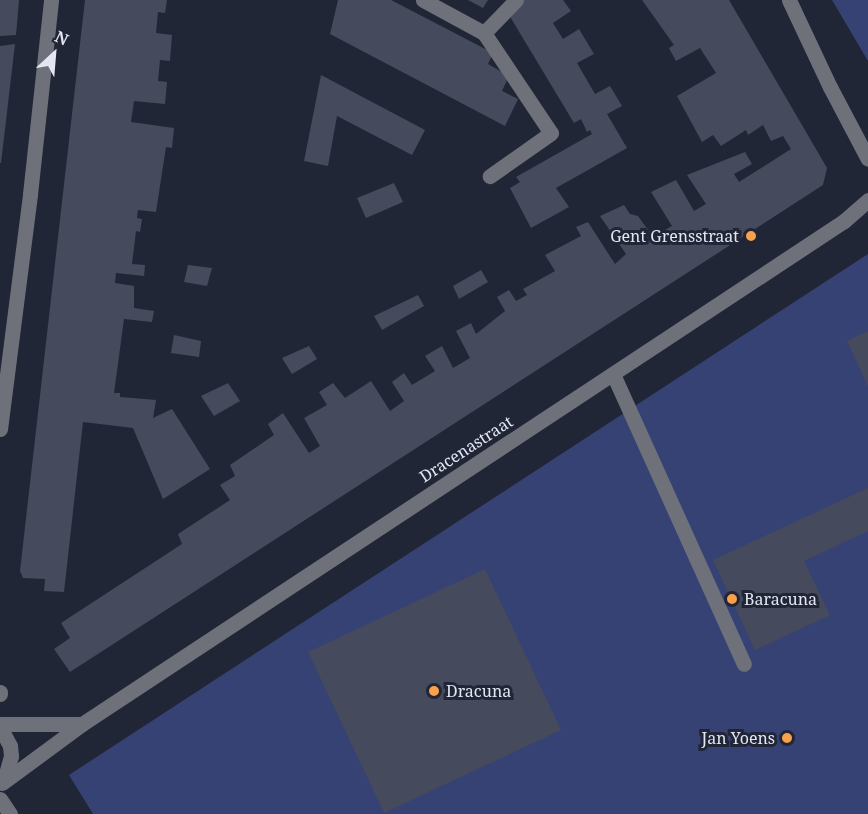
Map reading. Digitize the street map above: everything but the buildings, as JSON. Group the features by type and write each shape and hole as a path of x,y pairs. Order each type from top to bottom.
{"street":[{"path":"0,429 30,194 51,0"},
{"path":"423,0 484,33 550,133 490,176"},
{"path":"484,33 516,0"},
{"path":"789,0 830,87 868,159"},
{"name":"Dracenastraat","path":"1,783 82,724 844,221 868,200"},
{"path":"613,374 744,664"},
{"path":"1,783 7,774 11,756 10,746 0,725 82,724"},
{"path":"0,799 10,814"}],"shaded area":[{"path":"832,0 868,0 868,61"},
{"path":"868,254 868,814 93,814 69,775"}],"place":[{"name":"Gent Grensstraat","path":"751,236"},
{"name":"Baracuna","path":"732,599"},
{"name":"Dracuna","path":"434,691"},
{"name":"Jan Yoens","path":"787,738"}]}
